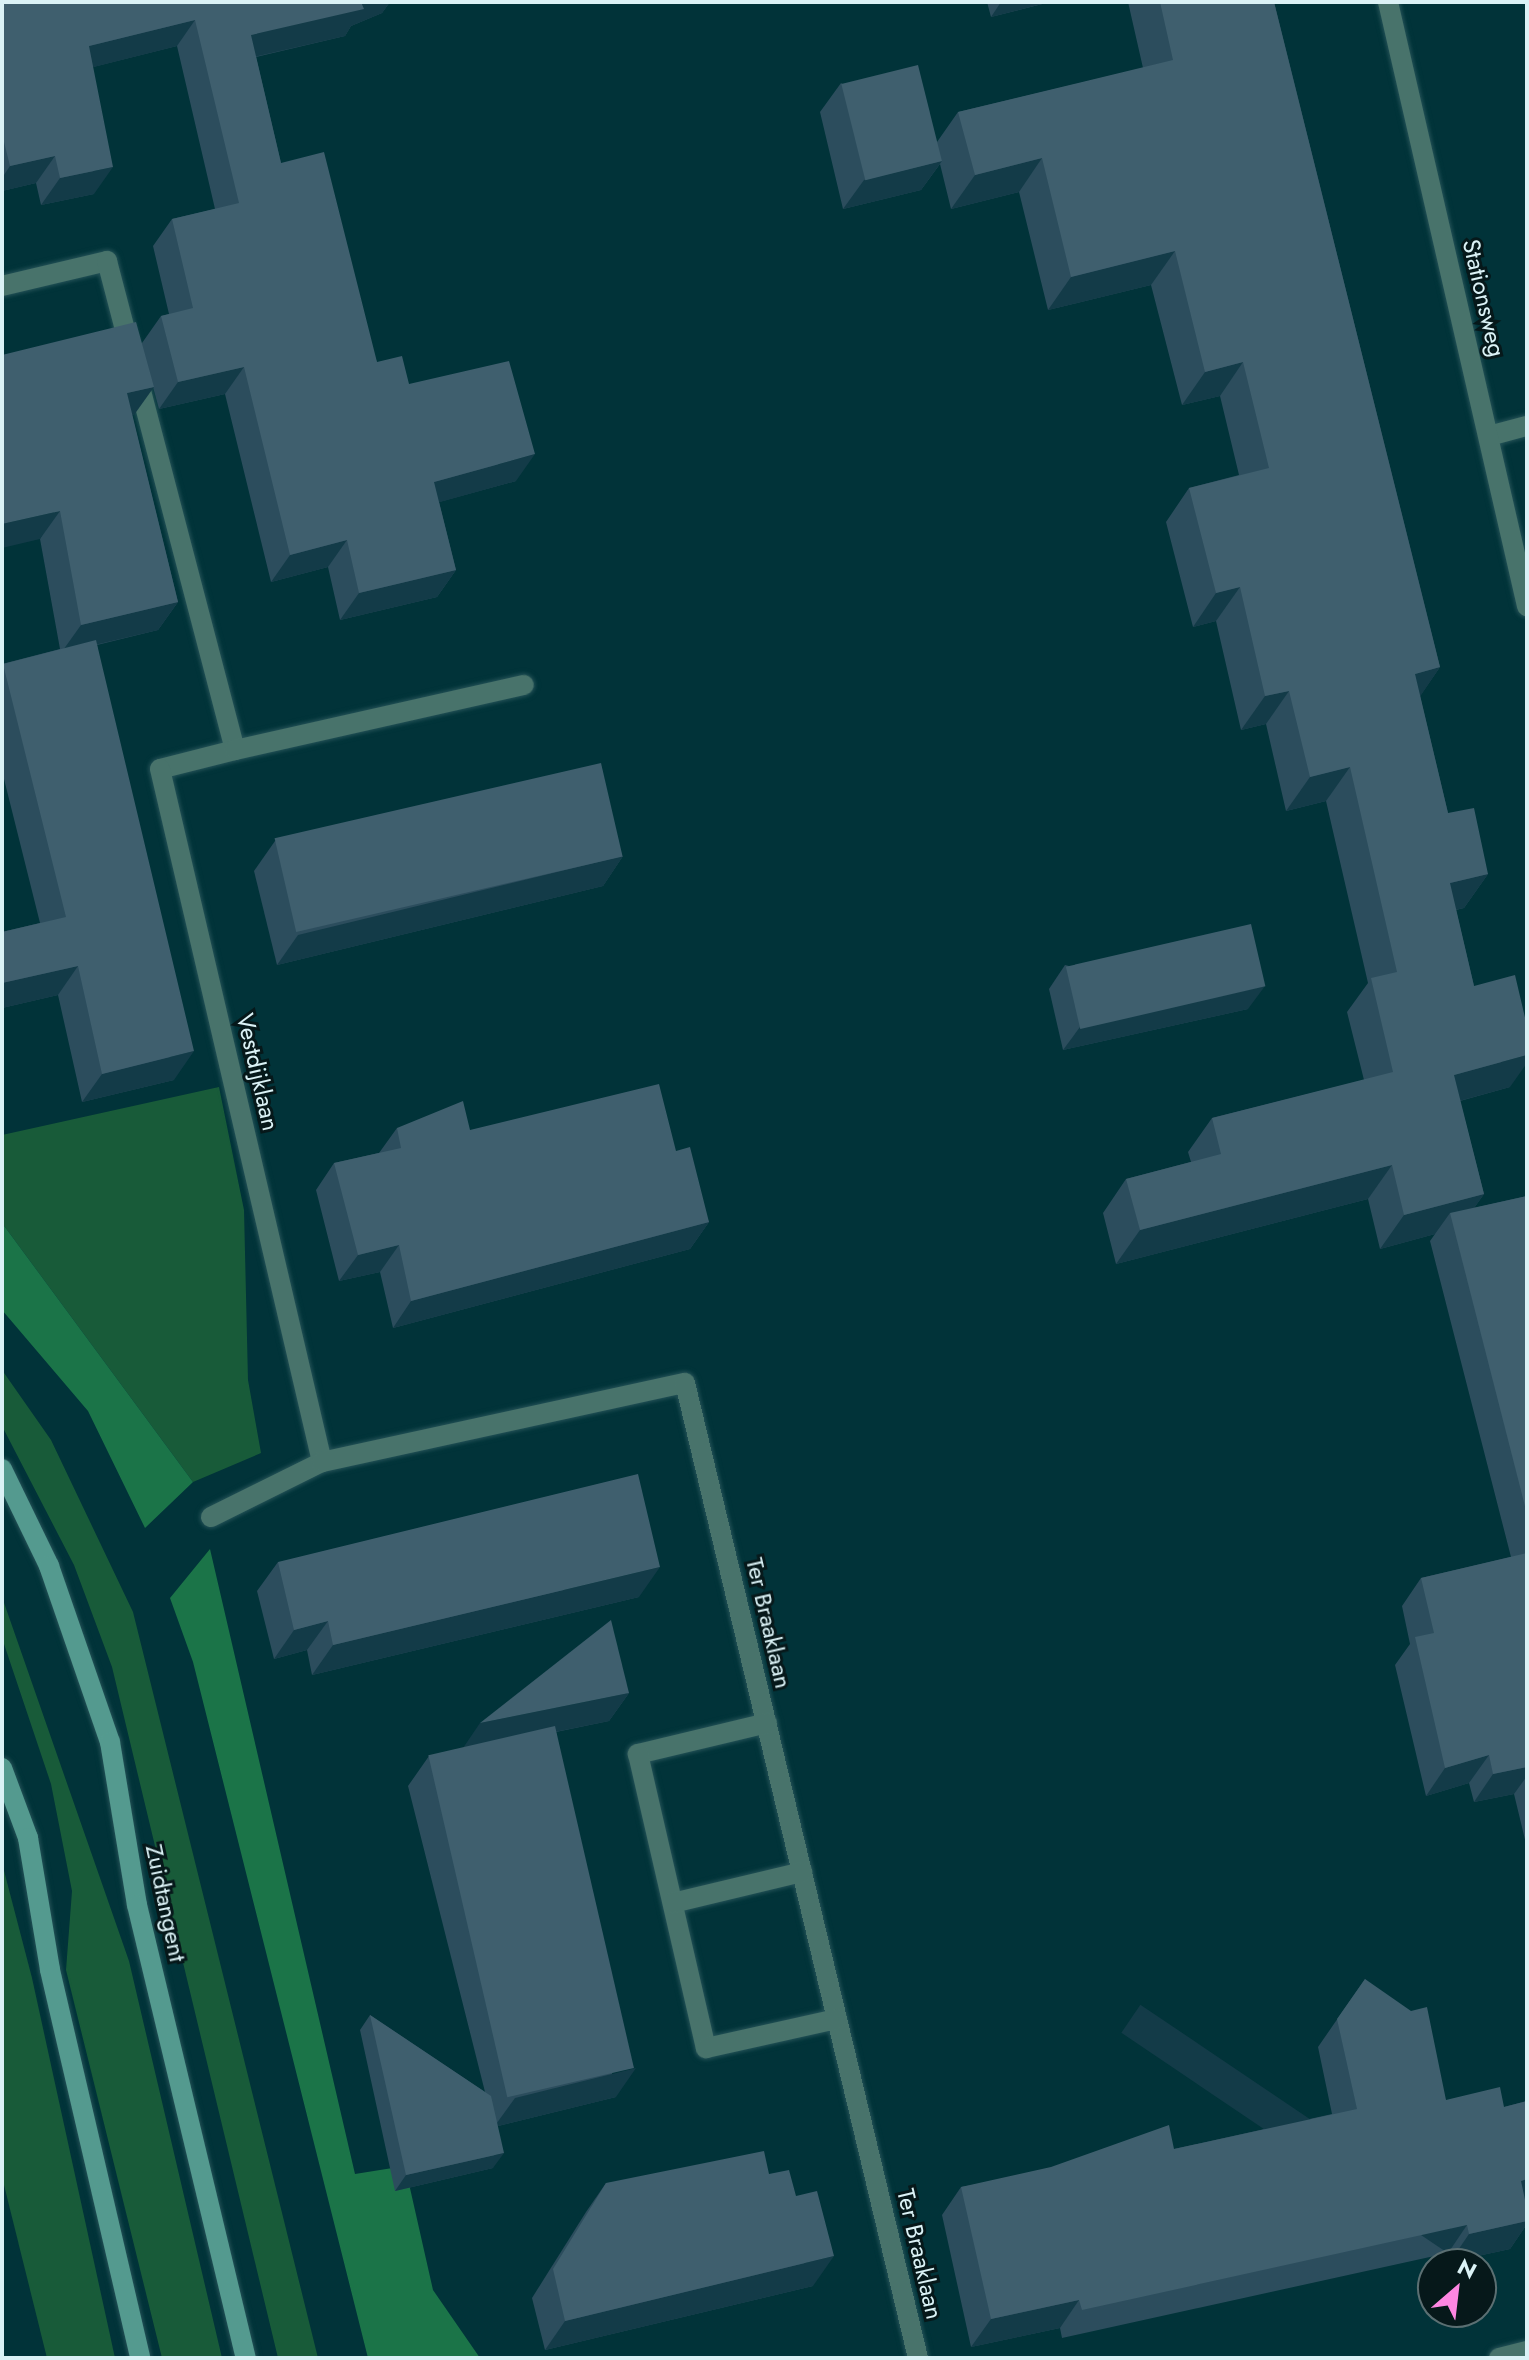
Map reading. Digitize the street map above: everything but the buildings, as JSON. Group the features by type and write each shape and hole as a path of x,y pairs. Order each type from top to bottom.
{"main road":[{"name":"Zuidtangent","path":"2,1469 49,1566 110,1742 139,1915 246,2358"},
{"path":"2,1768 28,1838 50,1970 140,2358"}],"street":[{"name":"Stationsweg","path":"1388,2 1527,606"},
{"path":"2,286 107,261 235,750"},
{"path":"1489,436 1527,426"},
{"name":"Vestdijklaan","path":"322,1462 160,769 524,685"},
{"name":"Ter Braaklaan","path":"211,1517 322,1462 685,1383 918,2358"},
{"path":"767,1723 638,1754 706,2048 837,2019"},
{"path":"673,1903 802,1872"},
{"path":"1499,2358 1527,2351"}],"green space":[{"path":"219,1087 244,1210 248,1380 261,1453 193,1482 2,1223 2,1135"},
{"path":"2,1223 193,1482 145,1528 88,1411 2,1310"},
{"path":"2,1370 51,1440 133,1612 318,2358 278,2358 112,1667 74,1565 2,1426"},
{"path":"210,1549 355,2174 405,2166 433,2290 480,2358 368,2358 193,1662 170,1598"},
{"path":"2,1597 129,1961 222,2358 162,2358 66,1970 72,1891 51,1784 2,1638"},
{"path":"2,1863 32,1978 115,2358 47,2358 2,2177"}]}
